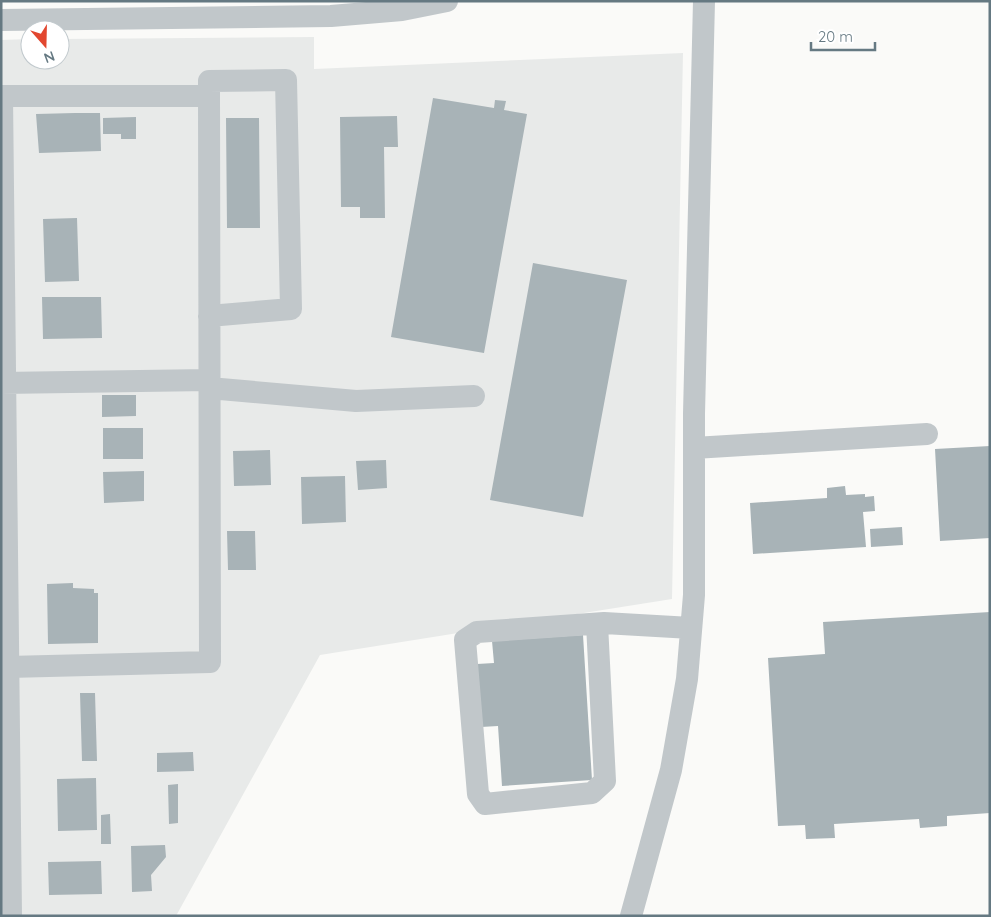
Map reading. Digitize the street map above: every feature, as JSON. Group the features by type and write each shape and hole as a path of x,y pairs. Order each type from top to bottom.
{"street":[{"path":"1,20 331,16 384,7 402,10 447,1"},
{"path":"631,916 671,770 687,679 694,595 694,448 704,1"},
{"path":"5,667 210,662 209,384 209,316 209,96 209,81 286,80 291,309 209,316"},
{"path":"1,89 5,667 11,916"},
{"path":"2,96 209,96"},
{"path":"3,383 209,384 356,401 474,396"},
{"path":"694,448 927,434"},
{"path":"597,624 605,781 592,793 485,804 478,794 465,640 476,632 597,624 691,628"}],"shaded area":[{"path":"314,37 314,69 683,53 672,599 320,655 176,916 1,916 1,40 20,39 20,70 70,70 70,39"}],"building":[{"path":"433,98 494,108 495,100 506,101 504,110 527,114 484,353 391,337"},
{"path":"100,113 101,151 39,153 36,114"},
{"path":"397,116 398,147 384,147 385,218 360,218 360,207 341,207 340,117"},
{"path":"136,117 136,139 121,139 121,134 103,134 103,118"},
{"path":"226,118 259,118 260,228 227,228"},
{"path":"77,218 79,281 45,282 43,219"},
{"path":"533,263 627,280 583,517 490,500"},
{"path":"42,297 101,297 102,338 43,339"},
{"path":"102,395 136,395 136,416 102,417"},
{"path":"103,428 143,428 143,459 103,459"},
{"path":"990,446 990,538 940,541 935,449"},
{"path":"270,450 271,485 234,486 233,451"},
{"path":"386,460 387,488 358,490 356,461"},
{"path":"144,471 144,501 104,503 103,472"},
{"path":"345,476 346,522 302,524 301,477"},
{"path":"845,486 846,495 865,494 865,497 874,496 875,511 863,512 866,547 753,554 750,503 827,498 827,488"},
{"path":"902,527 903,545 871,547 870,529"},
{"path":"227,531 255,531 256,570 228,570"},
{"path":"73,583 73,588 94,589 94,593 98,593 98,643 48,644 47,584"},
{"path":"990,612 990,813 947,816 947,826 920,828 919,819 834,824 835,838 806,839 805,825 778,826 768,658 825,654 823,622"},
{"path":"583,635 592,780 502,786 498,726 481,727 477,664 494,663 492,641"},
{"path":"80,693 95,693 97,761 82,761"},
{"path":"193,752 194,771 157,772 157,753"},
{"path":"96,778 97,830 58,831 57,779"},
{"path":"178,784 178,823 169,824 168,785"},
{"path":"110,814 111,844 101,844 101,815"},
{"path":"165,845 166,857 151,875 152,891 132,892 131,846"},
{"path":"101,861 102,894 49,895 48,862"}]}
